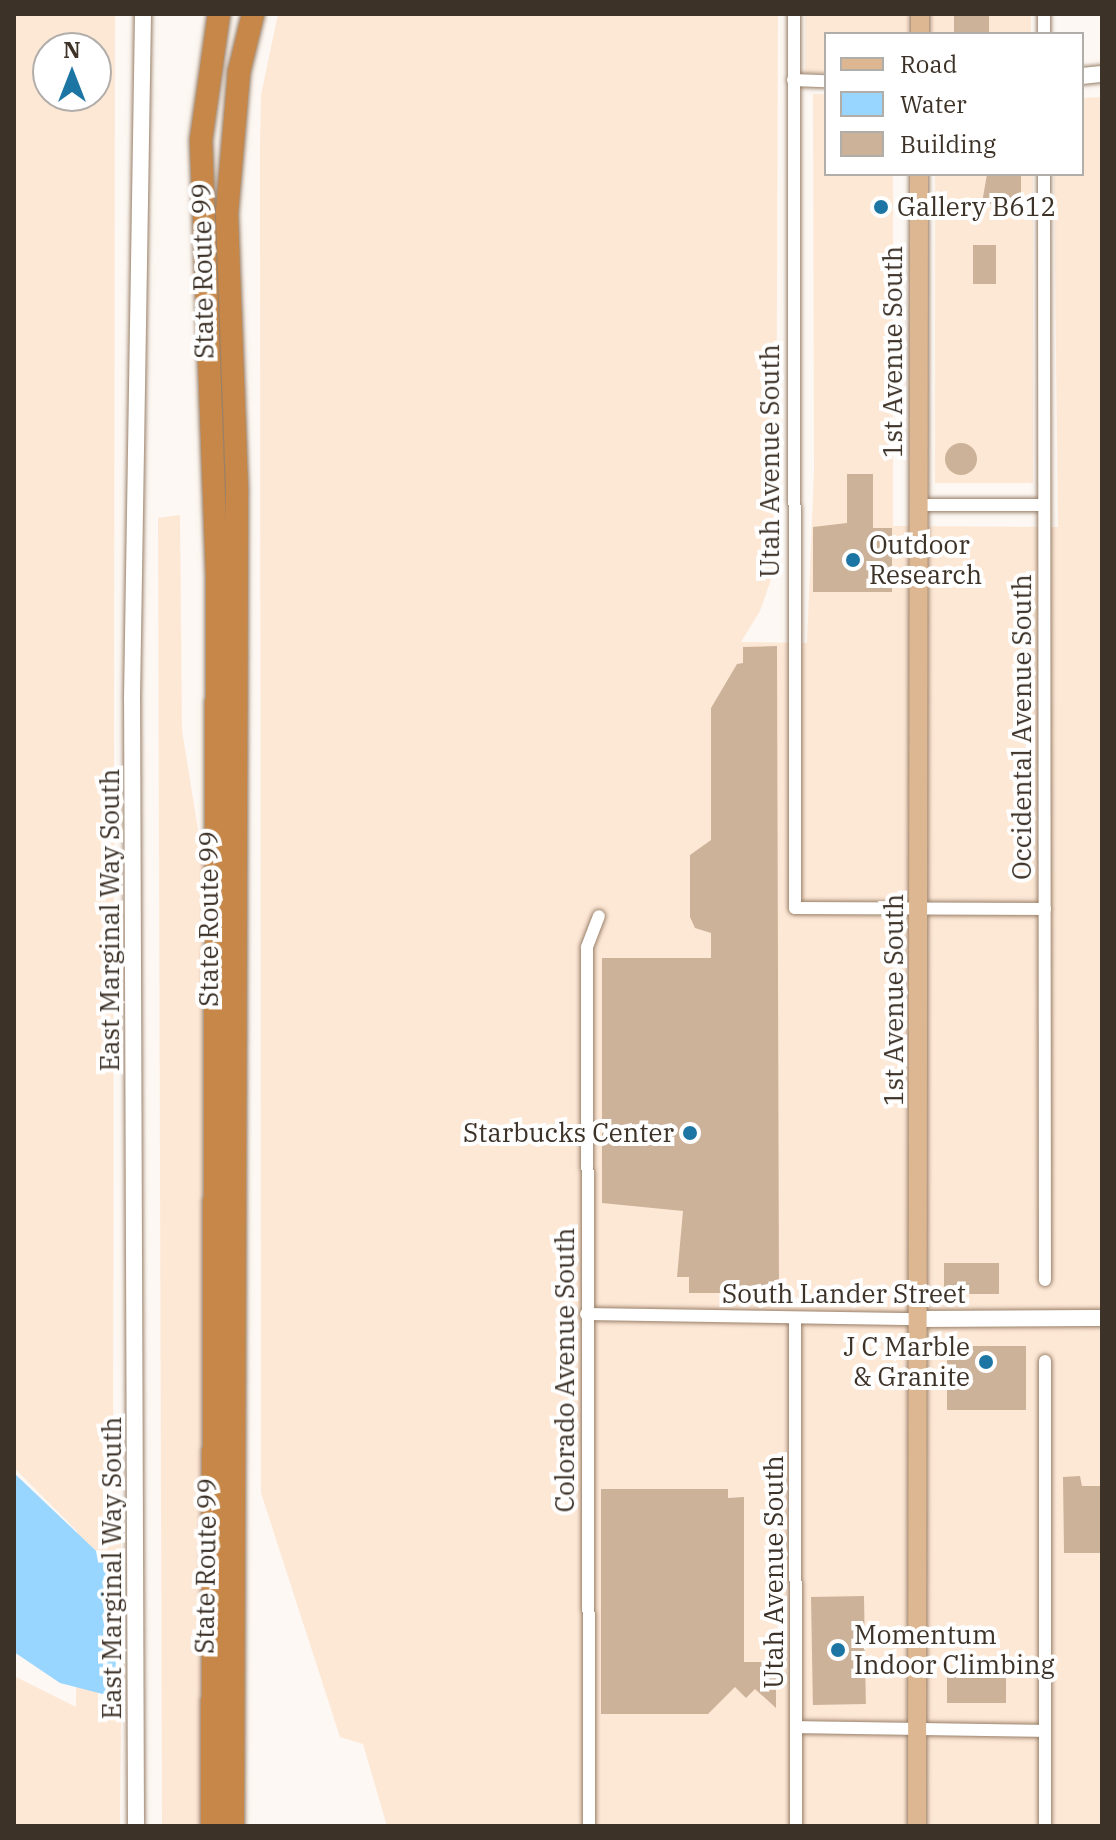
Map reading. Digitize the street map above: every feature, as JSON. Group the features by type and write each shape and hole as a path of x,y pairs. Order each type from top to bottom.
{"highway":[{"name":"State Route 99","path":"219,14 201,140 217,576 223,1600 233,1826"},
{"name":"State Route 99","path":"212,1826 223,1600 237,490 227,212 239,72 253,14"}],"main road":[{"name":"East Marginal Way South","path":"136,1826 132,699 143,14"},
{"name":"1st Avenue South","path":"917,1826 919,176"},
{"name":"South Lander Street","path":"920,1319 1102,1318"}],"street":[{"name":"Utah Avenue South","path":"794,14 795,908 920,908"},
{"path":"793,80 824,81"},
{"name":"Occidental Avenue South","path":"1044,176 1045,1280"},
{"path":"918,505 1044,505"},
{"path":"920,908 1045,909"},
{"name":"Colorado Avenue South","path":"589,1826 587,947 599,916"},
{"name":"South Lander Street","path":"586,1314 920,1319"},
{"name":"Utah Avenue South","path":"795,1318 796,1826"},
{"path":"1045,1361 1045,1826"},
{"path":"796,1727 1045,1731"}],"shaded area":[{"path":"14,14 115,14 113,1500 120,1510 122,1576 97,1553 98,1707 121,1710 120,1826 14,1826 14,1676 76,1707 77,1531 14,1468"},
{"path":"278,14 778,14 776,565 760,611 741,642 807,643 814,472 813,94 824,94 824,176 893,176 893,526 1058,527 1054,176 1084,176 1084,98 1102,97 1102,1826 387,1826 363,1744 340,1737 261,1493 261,95"},
{"path":"805,14 1031,14 1031,32 824,32 824,73 805,73"},
{"path":"935,176 1033,176 1033,483 935,483"},
{"path":"180,515 182,730 203,861 202,1826 162,1826 158,518"}],"water":[{"path":"14,1473 113,1567 118,1698 60,1683 14,1652"}],"building":[{"path":"954,14 989,14 989,32 954,32"},
{"path":"987,176 1021,176 1021,199 1007,199 1007,205 982,203"},
{"path":"973,245 996,245 996,284 973,284"},
{"path":"961,443 972,448 977,459 972,470 961,475 950,470 945,459 950,448"},
{"name":"Outdoor Research","path":"847,474 873,474 873,528 892,528 892,592 813,592 813,527 847,523"},
{"name":"Starbucks Center","path":"777,646 779,1293 689,1293 689,1277 677,1277 683,1211 602,1203 602,958 711,958 711,933 695,928 690,917 690,855 711,840 711,708 737,664 743,663 743,647"},
{"path":"944,1263 999,1263 999,1294 944,1294"},
{"path":"947,1346 1026,1346 1026,1410 947,1410"},
{"path":"1080,1476 1082,1486 1102,1486 1102,1553 1064,1553 1063,1477"},
{"path":"601,1489 728,1489 728,1498 744,1497 744,1662 776,1662 776,1708 755,1689 746,1698 735,1687 708,1714 601,1714"},
{"name":"Momentum Indoor Climbing","path":"864,1596 866,1704 813,1705 811,1597"},
{"path":"947,1671 1006,1671 1006,1703 947,1703"}],"place":[{"name":"Gallery B612","path":"881,207"},
{"name":"Outdoor Research","path":"853,560"},
{"name":"Starbucks Center","path":"690,1133"},
{"name":"J C Marble & Granite","path":"986,1362"},
{"name":"Momentum Indoor Climbing","path":"838,1650"}]}
